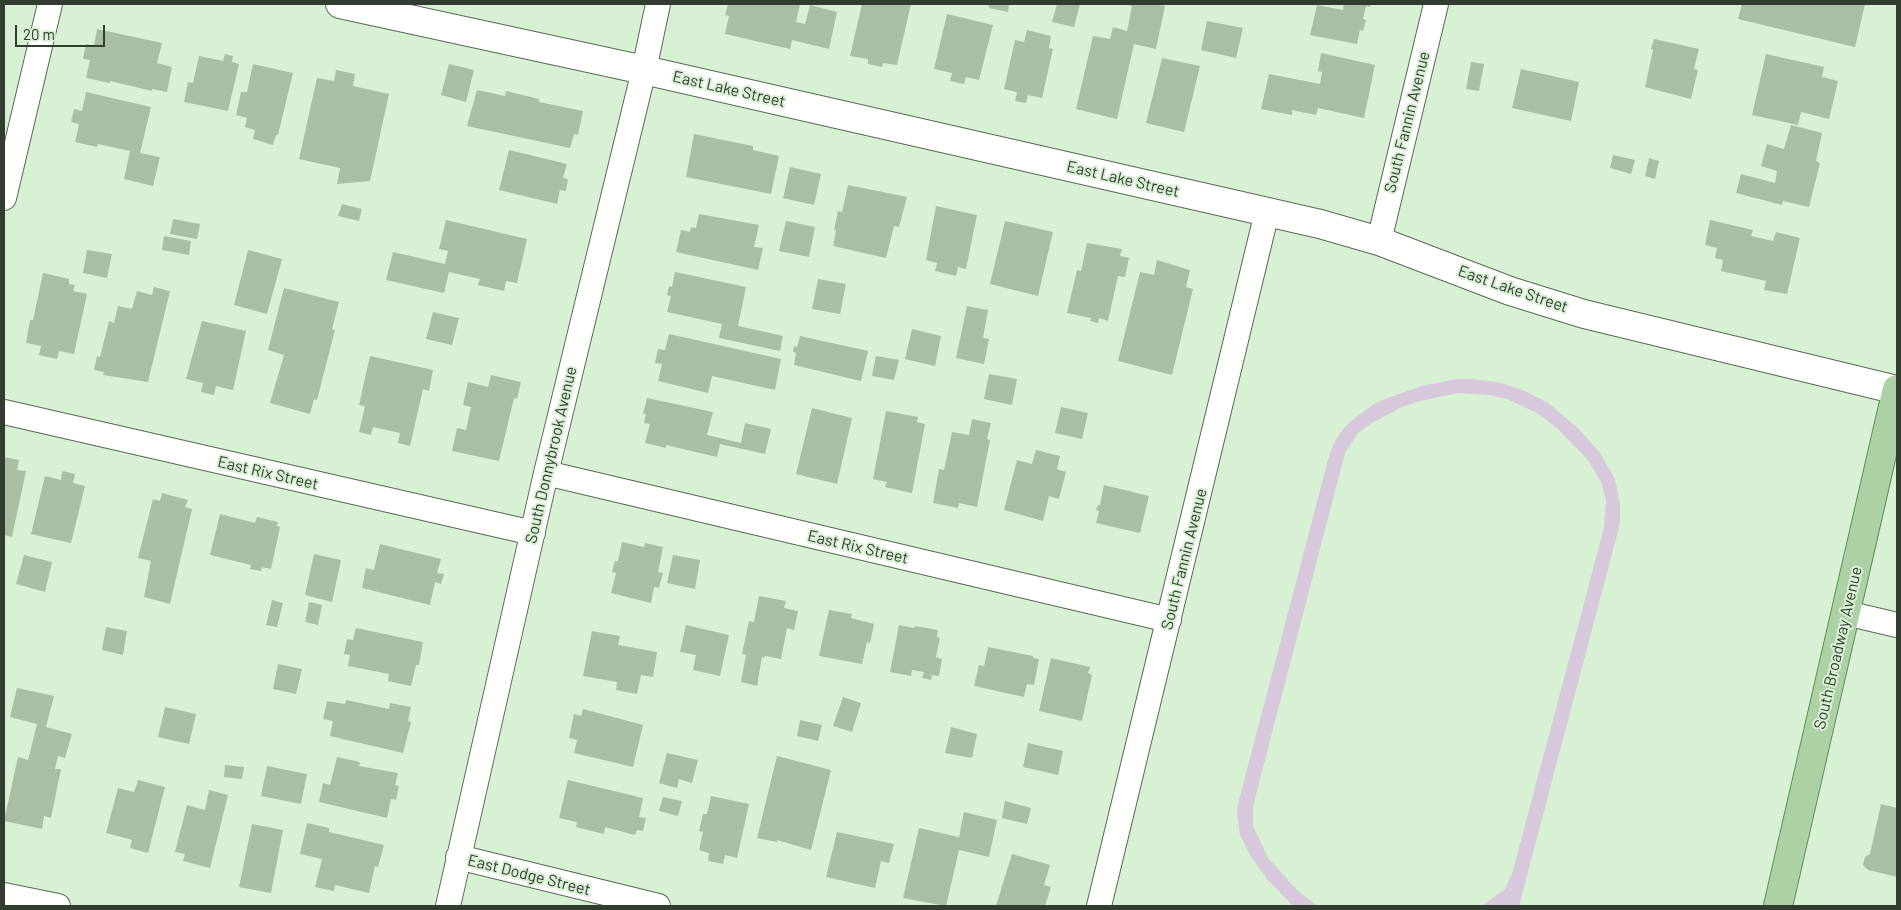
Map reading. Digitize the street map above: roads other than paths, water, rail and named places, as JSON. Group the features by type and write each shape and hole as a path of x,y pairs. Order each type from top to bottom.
{"main road":[{"name":"South Broadway Avenue","path":"1778,906 1897,389"}],"street":[{"path":"4,198 50,4"},
{"name":"East Lake Street","path":"340,4 644,70 1320,224 1378,241 1510,291 1584,314 1897,389"},
{"name":"South Donnybrook Avenue","path":"448,906 546,474 644,70 658,4"},
{"name":"South Fannin Avenue","path":"1378,241 1436,4"},
{"name":"South Fannin Avenue","path":"1099,906 1267,212"},
{"name":"East Rix Street","path":"4,412 533,534"},
{"name":"East Rix Street","path":"546,474 1169,620"},
{"path":"1846,613 1897,626"},
{"name":"East Dodge Street","path":"458,858 658,906"},
{"path":"4,895 58,906"}]}
